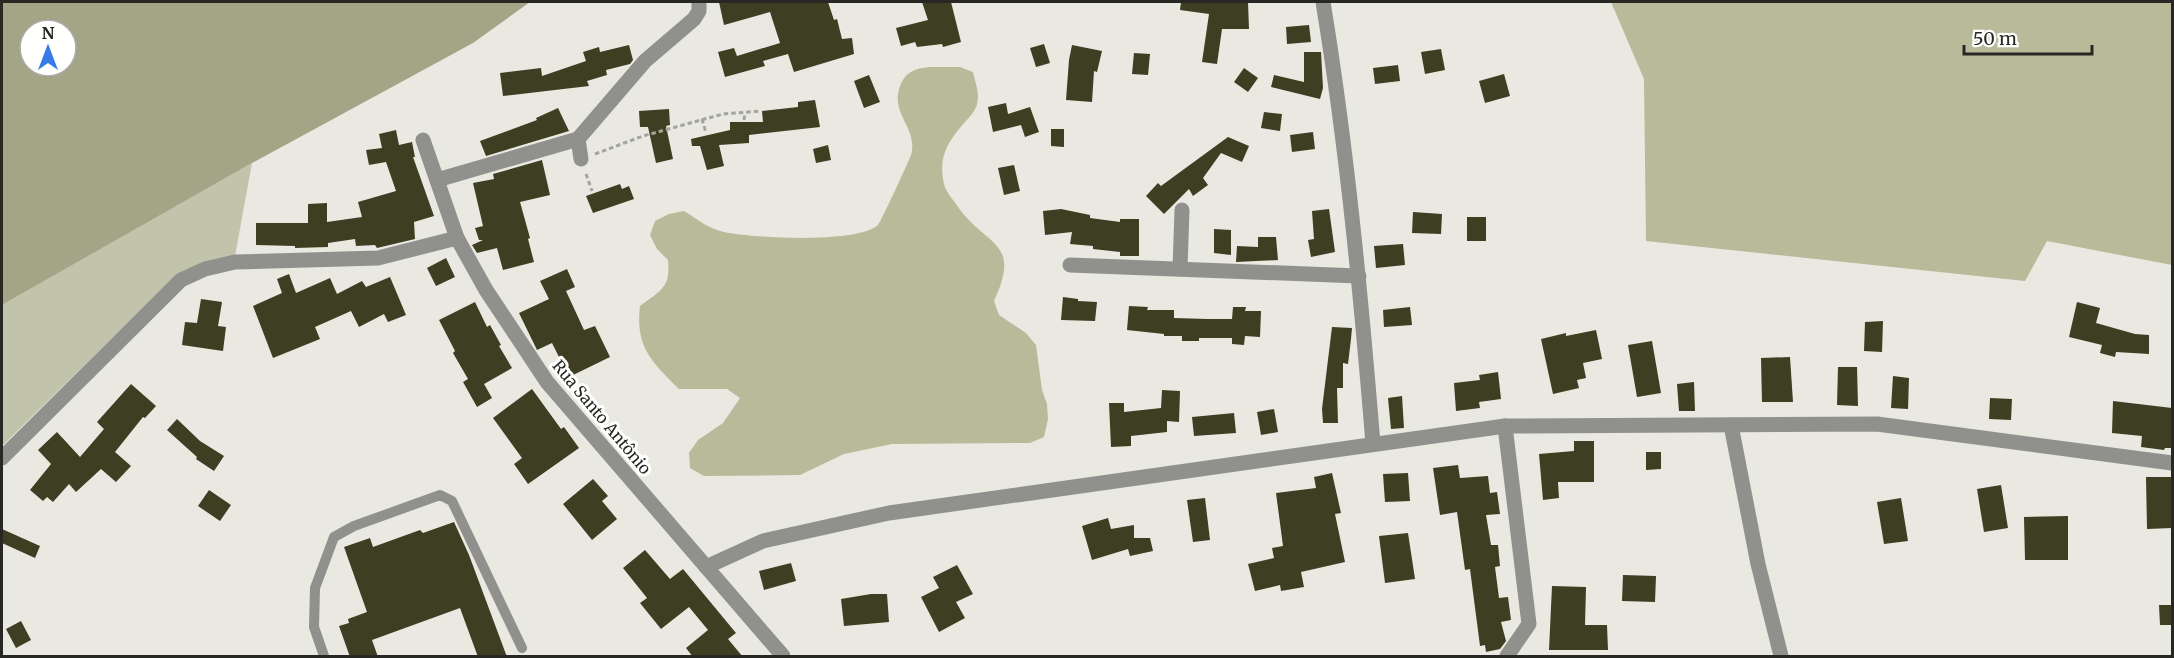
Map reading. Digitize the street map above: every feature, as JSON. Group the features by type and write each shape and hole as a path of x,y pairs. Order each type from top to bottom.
{"street":[{"path":"437,180 578,139 645,62 694,19 699,10 699,2"},
{"path":"1323,2 1334,70 1359,276 1373,444"},
{"path":"578,139 581,159"},
{"name":"Rua Santo Antônio","path":"423,140 457,238 486,290 547,382 783,657"},
{"path":"1180,269 1182,210"},
{"path":"2,458 181,280 205,269 235,262 378,258 457,238"},
{"path":"1070,265 1359,276"},
{"path":"706,567 763,541 889,513 1505,426 1877,424 2172,463"},
{"path":"1731,425 1758,564 1781,657"},
{"path":"1505,426 1528,624 1507,657"}],"lane":[{"path":"324,657 314,627 315,588 334,537 354,526 440,495 452,501 522,648"}],"path":[{"path":"592,191 581,159 643,136 702,119 723,114 761,111"},
{"path":"744,120 745,113"},
{"path":"702,119 706,133"}],"shaded area":[{"path":"2,2 530,2 473,43 252,163 2,305"},
{"path":"1611,2 2172,2 2172,265 2047,241 2025,281 1646,241 1644,79"},
{"path":"929,67 960,67 973,72 978,92 977,104 945,151 942,174 949,195 967,218 996,245 1002,254 1004,266 1002,281 994,301 999,315 1026,333 1036,345 1042,390 1047,404 1048,419 1044,437 1030,443 892,444 844,454 800,475 704,476 690,468 689,453 698,440 723,423 740,398 727,389 679,389 653,362 643,343 639,320 640,306 663,288 668,277 668,260 657,249 650,235 655,221 669,214 684,211 719,231 757,236 804,238 849,235 867,231 878,225 911,155 912,139 898,102 900,87 912,71"},
{"path":"252,163 235,256 176,275 2,446 2,305"}],"building":[{"path":"719,2 828,2 834,20 837,19 842,39 852,38 854,54 794,72 788,54 763,61 765,66 725,77 718,52 734,48 737,56 780,43 770,12 724,25"},
{"path":"922,2 951,2 961,42 943,47 942,44 917,47 915,42 901,46 896,28 928,20"},
{"path":"1181,2 1248,2 1249,29 1222,29 1217,64 1202,62 1209,14 1180,10"},
{"path":"1309,25 1311,42 1287,44 1286,27"},
{"path":"1044,44 1050,63 1036,67 1030,48"},
{"path":"629,45 633,60 630,64 606,70 607,75 587,81 589,86 503,96 500,73 541,68 542,76 586,61 583,52 599,47 600,52"},
{"path":"1072,45 1102,51 1097,72 1094,71 1092,102 1066,100"},
{"path":"1441,49 1445,70 1425,74 1421,52"},
{"path":"1304,52 1321,52 1323,88 1320,99 1271,87 1274,75 1304,82"},
{"path":"1134,53 1150,54 1148,75 1132,74"},
{"path":"1398,65 1400,81 1375,84 1373,68"},
{"path":"1244,68 1258,78 1248,92 1234,82"},
{"path":"1504,74 1510,96 1485,103 1479,81"},
{"path":"869,75 880,102 864,108 854,81"},
{"path":"815,100 820,127 749,135 749,143 719,145 724,166 707,170 700,146 692,146 691,139 730,130 730,122 763,122 762,111 798,107 798,102"},
{"path":"1006,103 1008,114 1030,107 1039,132 1025,137 1021,125 993,132 988,107"},
{"path":"558,108 569,131 486,156 480,141 537,120 536,118"},
{"path":"669,109 670,125 666,126 673,159 656,163 648,127 640,127 639,111"},
{"path":"1264,112 1282,114 1280,131 1261,128"},
{"path":"1051,129 1064,129 1064,147 1051,146"},
{"path":"396,130 399,145 412,142 415,157 413,157 434,216 414,222 415,239 377,248 375,245 356,246 355,239 328,243 328,247 295,248 295,246 256,245 256,223 308,223 308,204 327,203 327,222 362,217 358,202 396,191 386,162 369,165 366,150 382,148 379,134"},
{"path":"1313,132 1315,149 1292,152 1290,135"},
{"path":"1228,137 1249,146 1242,162 1221,153 1203,178 1208,185 1193,196 1189,189 1164,214 1146,196 1158,183 1161,186"},
{"path":"828,145 831,160 816,163 813,149"},
{"path":"542,160 550,195 520,202 534,262 503,270 497,248 477,253 472,245 483,240 479,240 475,228 483,226 473,183 494,179 493,174"},
{"path":"1014,165 1020,191 1004,195 998,168"},
{"path":"620,184 622,189 629,186 634,199 593,213 586,196"},
{"path":"1061,209 1090,215 1090,218 1120,222 1120,219 1139,219 1139,256 1120,256 1120,252 1070,244 1072,232 1045,235 1043,211"},
{"path":"1329,209 1335,252 1311,257 1308,240 1314,239 1312,211"},
{"path":"1413,212 1442,214 1441,234 1412,233"},
{"path":"1467,217 1486,217 1486,241 1467,241"},
{"path":"1214,229 1231,230 1231,255 1214,253"},
{"path":"1258,237 1276,237 1278,260 1236,262 1237,246 1258,247"},
{"path":"1403,244 1405,265 1376,268 1374,246"},
{"path":"446,258 455,277 436,286 427,268"},
{"path":"567,269 575,287 566,291 584,330 595,326 610,357 569,377 552,343 537,350 519,313 549,299 540,281"},
{"path":"289,274 296,293 330,278 337,294 362,281 366,287 390,277 406,315 388,322 384,314 359,327 351,311 315,327 320,339 273,358 253,306 282,293 277,279"},
{"path":"1063,297 1097,302 1095,321 1061,320"},
{"path":"201,299 222,302 218,326 226,327 223,351 182,345 185,322 197,323"},
{"path":"475,302 487,327 490,325 512,368 484,384 492,398 477,407 463,382 468,379 453,353 455,351 439,320"},
{"path":"2077,302 2100,308 2096,323 2135,334 2149,335 2149,354 2116,352 2115,357 2100,353 2102,345 2069,337"},
{"path":"1129,306 1148,307 1147,310 1174,310 1174,318 1208,319 1232,319 1233,307 1246,307 1245,311 1261,311 1260,337 1245,336 1244,345 1232,344 1232,338 1199,338 1199,341 1182,341 1182,336 1164,336 1164,334 1127,330"},
{"path":"1410,307 1412,325 1384,327 1383,310"},
{"path":"1883,321 1882,352 1864,351 1865,322"},
{"path":"1332,327 1352,328 1351,339 1348,364 1343,363 1343,388 1337,388 1338,423 1323,423 1322,409"},
{"path":"1596,330 1602,359 1583,363 1586,378 1577,380 1579,388 1553,394 1541,339 1566,333 1566,336"},
{"path":"1652,341 1661,393 1637,397 1628,345"},
{"path":"1790,357 1793,402 1762,402 1761,358"},
{"path":"1838,367 1857,367 1858,406 1837,405"},
{"path":"1498,372 1501,399 1479,402 1480,408 1456,411 1454,383 1480,380 1479,375"},
{"path":"1893,376 1909,378 1908,409 1891,408"},
{"path":"1694,382 1695,411 1679,411 1677,384"},
{"path":"131,384 156,406 145,418 143,417 115,452 131,466 116,482 101,469 76,492 69,484 53,502 47,497 43,501 30,490 51,464 38,450 57,432 80,457 104,429 97,422"},
{"path":"532,389 561,429 564,427 579,448 528,484 514,464 522,458 493,418"},
{"path":"1162,390 1180,391 1179,422 1167,421 1167,432 1131,436 1131,446 1111,447 1109,403 1124,403 1124,412 1161,408"},
{"path":"1402,396 1404,428 1391,429 1388,398"},
{"path":"1990,398 2012,399 2011,420 1989,419"},
{"path":"2113,401 2172,408 2172,448 2164,450 2141,447 2142,436 2112,433"},
{"path":"1274,409 1278,432 1261,435 1257,412"},
{"path":"1234,413 1236,433 1194,436 1192,417"},
{"path":"177,419 200,441 224,456 214,471 196,459 197,457 167,430"},
{"path":"1574,441 1594,441 1594,482 1558,482 1559,498 1543,500 1539,454 1574,451"},
{"path":"1646,452 1661,452 1661,469 1646,470"},
{"path":"1458,465 1460,478 1488,476 1490,493 1497,492 1500,514 1486,515 1491,545 1498,545 1500,566 1495,567 1499,598 1508,597 1511,620 1501,622 1506,641 1500,649 1486,652 1485,645 1480,646 1470,569 1465,570 1457,512 1440,515 1433,468"},
{"path":"1332,473 1341,513 1335,514 1345,562 1301,572 1304,587 1281,591 1280,585 1255,591 1248,564 1274,558 1272,548 1283,546 1276,493 1316,488 1314,477"},
{"path":"1408,473 1410,501 1385,502 1383,474"},
{"path":"2146,477 2172,477 2172,528 2147,529"},
{"path":"593,479 608,496 602,501 617,519 592,540 563,504"},
{"path":"2001,485 2008,528 1984,532 1977,489"},
{"path":"209,490 231,505 220,521 198,506"},
{"path":"1205,498 1210,540 1193,542 1187,500"},
{"path":"1901,498 1908,541 1884,544 1877,502"},
{"path":"2068,516 2068,560 2025,560 2024,517"},
{"path":"1108,518 1111,529 1134,525 1134,538 1150,538 1153,551 1130,556 1128,549 1092,560 1082,526"},
{"path":"454,522 469,555 507,657 478,657 460,608 372,640 378,657 350,657 339,626 349,623 348,619 367,612 344,547 370,538 373,547 420,530 423,533"},
{"path":"2,529 40,546 35,558 2,543"},
{"path":"1408,533 1415,579 1385,583 1379,536"},
{"path":"645,550 670,579 683,569 736,633 728,639 743,657 693,657 686,648 708,630 689,607 661,629 640,603 647,598 623,568"},
{"path":"791,563 796,581 764,590 759,571"},
{"path":"957,565 973,594 956,602 965,618 939,632 921,597 939,588 933,577"},
{"path":"1623,575 1656,576 1655,602 1622,601"},
{"path":"1552,586 1586,587 1585,625 1607,625 1608,650 1549,650"},
{"path":"887,594 889,622 844,626 841,599"},
{"path":"2159,605 2172,605 2172,625 2160,625"},
{"path":"21,621 31,640 16,648 6,629"}]}
